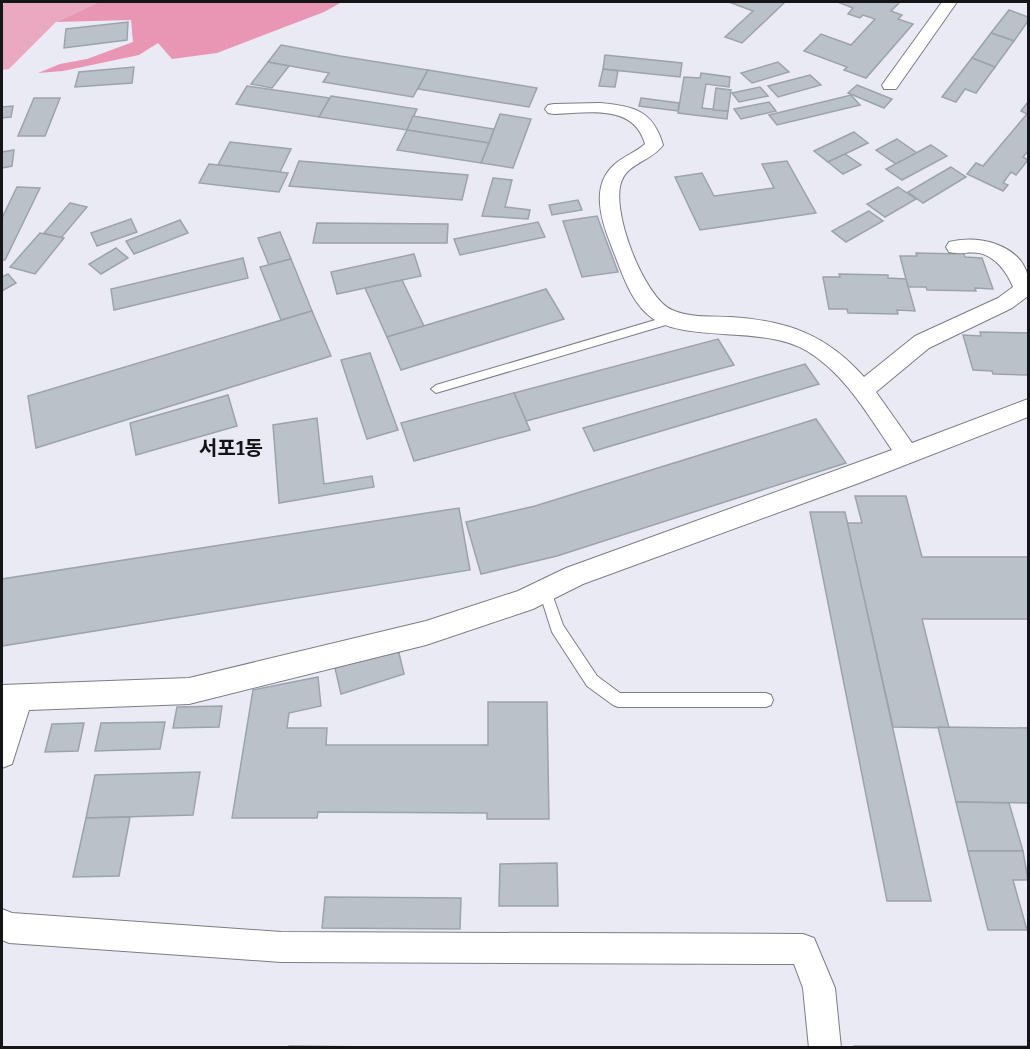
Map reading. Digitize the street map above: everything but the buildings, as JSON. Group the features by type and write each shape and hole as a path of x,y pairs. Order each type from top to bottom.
{"street":[{"path":"890,85 950,2"},
{"path":"554,109 619,109 641,117 653,133 654,145 648,154 619,170 609,185 610,207 620,244 642,294 655,310 672,319 789,333 824,351 862,391 907,454"},
{"path":"862,391 922,342 1005,303 1024,289 1018,272 1003,257 980,246 956,247"},
{"path":"2,754 10,698 189,691 426,633 525,601 575,576 1029,408"},
{"path":"2,924 9,928 281,946 803,950 819,988 825,1047"}],"lane":[{"path":"436,389 672,319"},
{"path":"545,591 557,628 592,681 618,700 766,700"}],"shaded area":[{"path":"4,2 99,2 56,22 9,69 2,70 2,8"},
{"path":"99,2 342,2 324,12 217,53 172,59 158,43 139,55 63,71 38,73 60,64 87,59 133,42 131,20 56,22"}],"district":[{"name":"서포1동","path":"231,448"}]}
